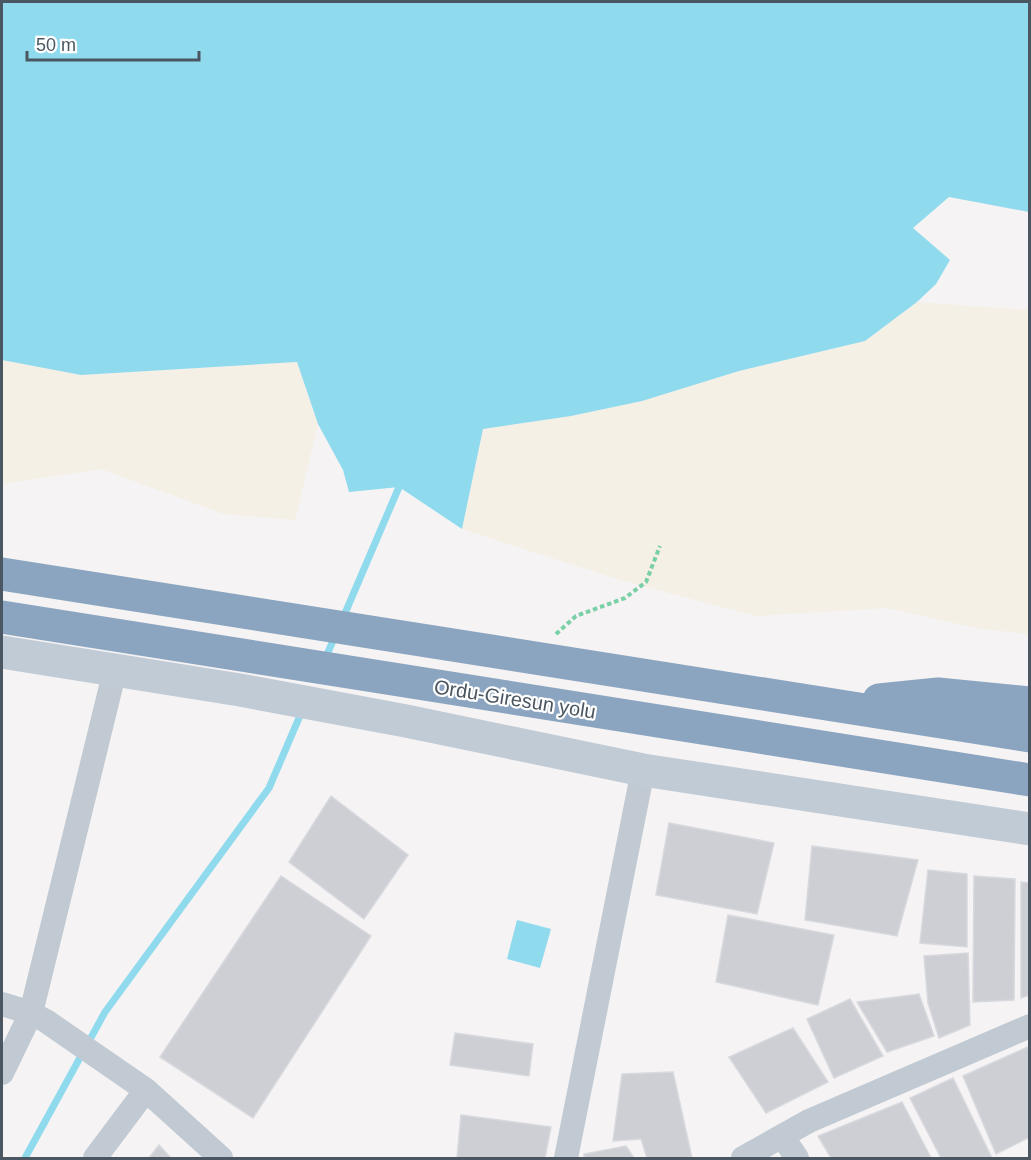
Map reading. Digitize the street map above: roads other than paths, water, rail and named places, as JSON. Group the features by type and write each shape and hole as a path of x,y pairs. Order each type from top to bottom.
{"highway":[{"path":"2,574 1029,736"},
{"name":"Ordu-Giresun yolu","path":"2,617 1029,780"},
{"path":"837,705 938,694 1029,703"}],"street":[{"path":"2,652 240,690 406,721 643,770 1029,829"},
{"path":"2,1073 38,1017 115,670"},
{"path":"566,1158 643,770"},
{"path":"2,1004 38,1017 146,1090 221,1158"},
{"path":"743,1158 809,1121 1029,1026"},
{"path":"95,1158 146,1090"},
{"path":"782,1136 797,1158"}],"water":[{"path":"2,2 1029,2 1029,212 949,197 913,228 950,260 936,284 917,302 865,341 739,371 642,401 571,416 483,429 462,529 399,487 349,492 343,470 318,424 297,362 81,375 2,360"},
{"path":"517,920 551,929 540,968 507,959"}],"waterway":[{"path":"343,618 399,487"},
{"path":"325,659 335,636"},
{"path":"25,1158 105,1012 269,788 302,711"}]}
